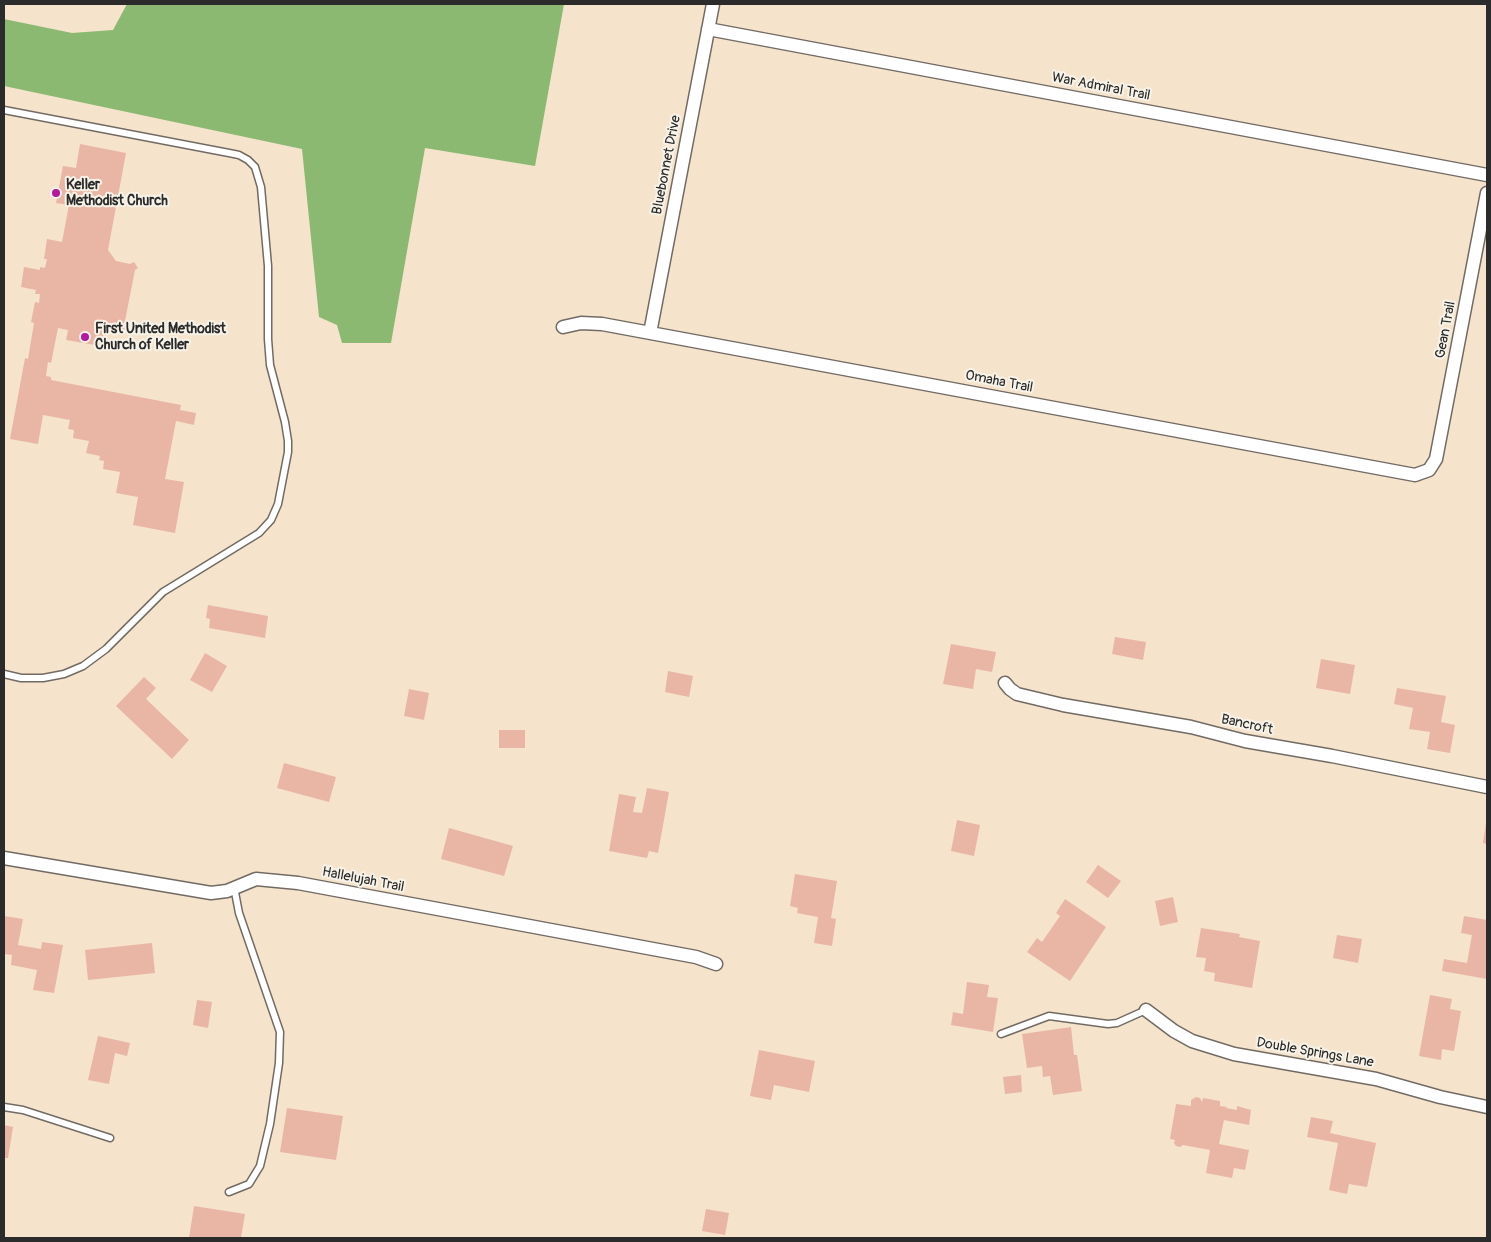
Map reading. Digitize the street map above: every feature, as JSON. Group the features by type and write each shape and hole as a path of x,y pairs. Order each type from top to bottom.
{"street":[{"name":"Bluebonnet Drive","path":"650,333 713,4"},
{"name":"War Admiral Trail","path":"708,29 1487,175"},
{"name":"Gean Trail","path":"1428,470 1436,459 1487,193"},
{"name":"Omaha Trail","path":"563,327 581,323 594,323 1416,475 1428,470"},
{"name":"Bancroft","path":"1005,683 1010,690 1017,694 1063,705 1191,727 1244,741 1487,787"},
{"name":"Hallelujah Trail","path":"4,858 211,893 227,891 256,879 298,883 696,957 716,964"},
{"name":"Double Springs Lane","path":"1146,1010 1174,1031 1192,1041 1234,1054 1376,1079 1440,1097 1487,1107"}],"lane":[{"path":"4,110 239,155 248,160 255,168 261,187 268,266 269,359 288,441 288,452 278,504 271,520 259,533 163,592 106,649 83,666 64,674 43,678 21,678 4,674"},
{"path":"229,1192 249,1184 260,1166 270,1124 279,1063 280,1032 239,913 234,887"},
{"path":"1001,1034 1049,1016 1108,1024 1117,1023 1146,1010"},
{"path":"4,1107 23,1110 110,1138"}],"green space":[{"path":"127,4 564,4 535,166 425,148 391,343 342,343 337,325 319,317 302,149 4,86 4,19 72,33 113,30"}],"building":[{"name":"First United Methodist Church of Keller","path":"80,144 126,153 108,250 116,261 130,264 134,262 138,268 135,270 124,326 126,328 121,332 119,329 103,326 102,334 107,341 101,346 66,340 68,330 58,328 51,363 48,362 46,376 51,377 51,380 181,405 180,410 196,413 194,425 176,421 165,479 184,482 175,533 133,525 138,497 116,493 120,472 103,469 104,461 99,460 100,456 86,453 89,441 73,438 74,430 68,429 70,420 43,415 38,444 10,439 25,358 28,359 34,323 31,322 35,302 39,303 40,294 35,294 36,290 21,287 24,267 40,270 40,267 45,268 47,259 44,259 47,239 62,242 69,205 56,203 63,166 76,168"},
{"path":"208,605 268,616 265,638 209,628 210,619 206,618"},
{"path":"1115,637 1146,642 1143,660 1112,654"},
{"path":"951,644 996,652 992,672 976,669 973,689 943,684"},
{"path":"205,653 227,666 212,692 190,680"},
{"path":"1321,659 1355,665 1350,694 1316,688"},
{"path":"668,671 693,676 689,697 665,692"},
{"path":"144,677 156,688 146,699 189,740 172,759 116,706"},
{"path":"1397,688 1446,696 1441,722 1455,725 1450,753 1427,749 1430,732 1409,729 1413,708 1394,704"},
{"path":"409,689 429,693 424,720 404,716"},
{"path":"499,730 525,730 525,748 499,748"},
{"path":"284,763 336,777 329,802 277,788"},
{"path":"647,788 669,792 658,853 649,851 647,858 609,851 619,794 636,797 633,812 642,813"},
{"path":"957,820 980,825 974,856 951,851"},
{"path":"1487,823 1487,844 1483,843"},
{"path":"449,828 513,846 504,876 441,859"},
{"path":"1098,865 1121,881 1108,898 1086,882"},
{"path":"795,874 837,881 831,918 836,919 832,946 814,943 818,917 797,913 798,908 790,906"},
{"path":"1173,897 1178,922 1160,926 1155,901"},
{"path":"1065,899 1106,927 1070,981 1027,952 1037,938 1042,942 1060,916 1056,913"},
{"path":"4,916 23,919 18,945 41,949 42,942 63,945 54,993 33,990 37,970 11,965 12,955 4,954"},
{"path":"1464,916 1487,920 1487,979 1442,971 1444,959 1467,963 1472,935 1461,933"},
{"path":"1201,928 1240,934 1239,937 1260,941 1252,988 1214,981 1215,973 1204,971 1206,958 1196,957"},
{"path":"1337,935 1362,939 1358,963 1333,958"},
{"path":"152,943 155,973 88,980 85,950"},
{"path":"967,982 989,985 987,997 998,998 993,1032 951,1025 953,1012 963,1014"},
{"path":"1430,995 1452,999 1450,1009 1461,1011 1454,1051 1442,1049 1441,1060 1419,1056"},
{"path":"197,1000 212,1002 208,1028 193,1025"},
{"path":"1071,1027 1074,1055 1077,1055 1082,1091 1053,1095 1050,1076 1043,1077 1042,1066 1027,1068 1022,1034"},
{"path":"98,1036 130,1043 127,1056 115,1053 109,1084 88,1080"},
{"path":"759,1050 815,1061 809,1092 774,1085 771,1100 750,1096"},
{"path":"1021,1075 1022,1092 1005,1094 1003,1077"},
{"path":"1196,1097 1200,1098 1202,1102 1203,1098 1220,1101 1220,1106 1226,1108 1237,1110 1237,1106 1251,1110 1249,1125 1224,1120 1219,1144 1249,1150 1245,1170 1234,1168 1232,1178 1206,1173 1210,1150 1183,1145 1180,1147 1176,1146 1175,1140 1170,1139 1176,1104 1191,1106 1191,1100"},
{"path":"287,1108 343,1116 336,1160 280,1152"},
{"path":"1311,1117 1333,1121 1330,1133 1376,1143 1367,1187 1349,1184 1347,1194 1329,1190 1338,1143 1307,1137"},
{"path":"4,1125 13,1127 8,1158 4,1158"},
{"path":"194,1206 245,1214 241,1238 189,1238"},
{"path":"706,1209 729,1213 725,1235 702,1231"}],"place":[{"name":"Keller Methodist Church","path":"56,193"},
{"name":"First United Methodist Church of Keller","path":"85,337"}]}
